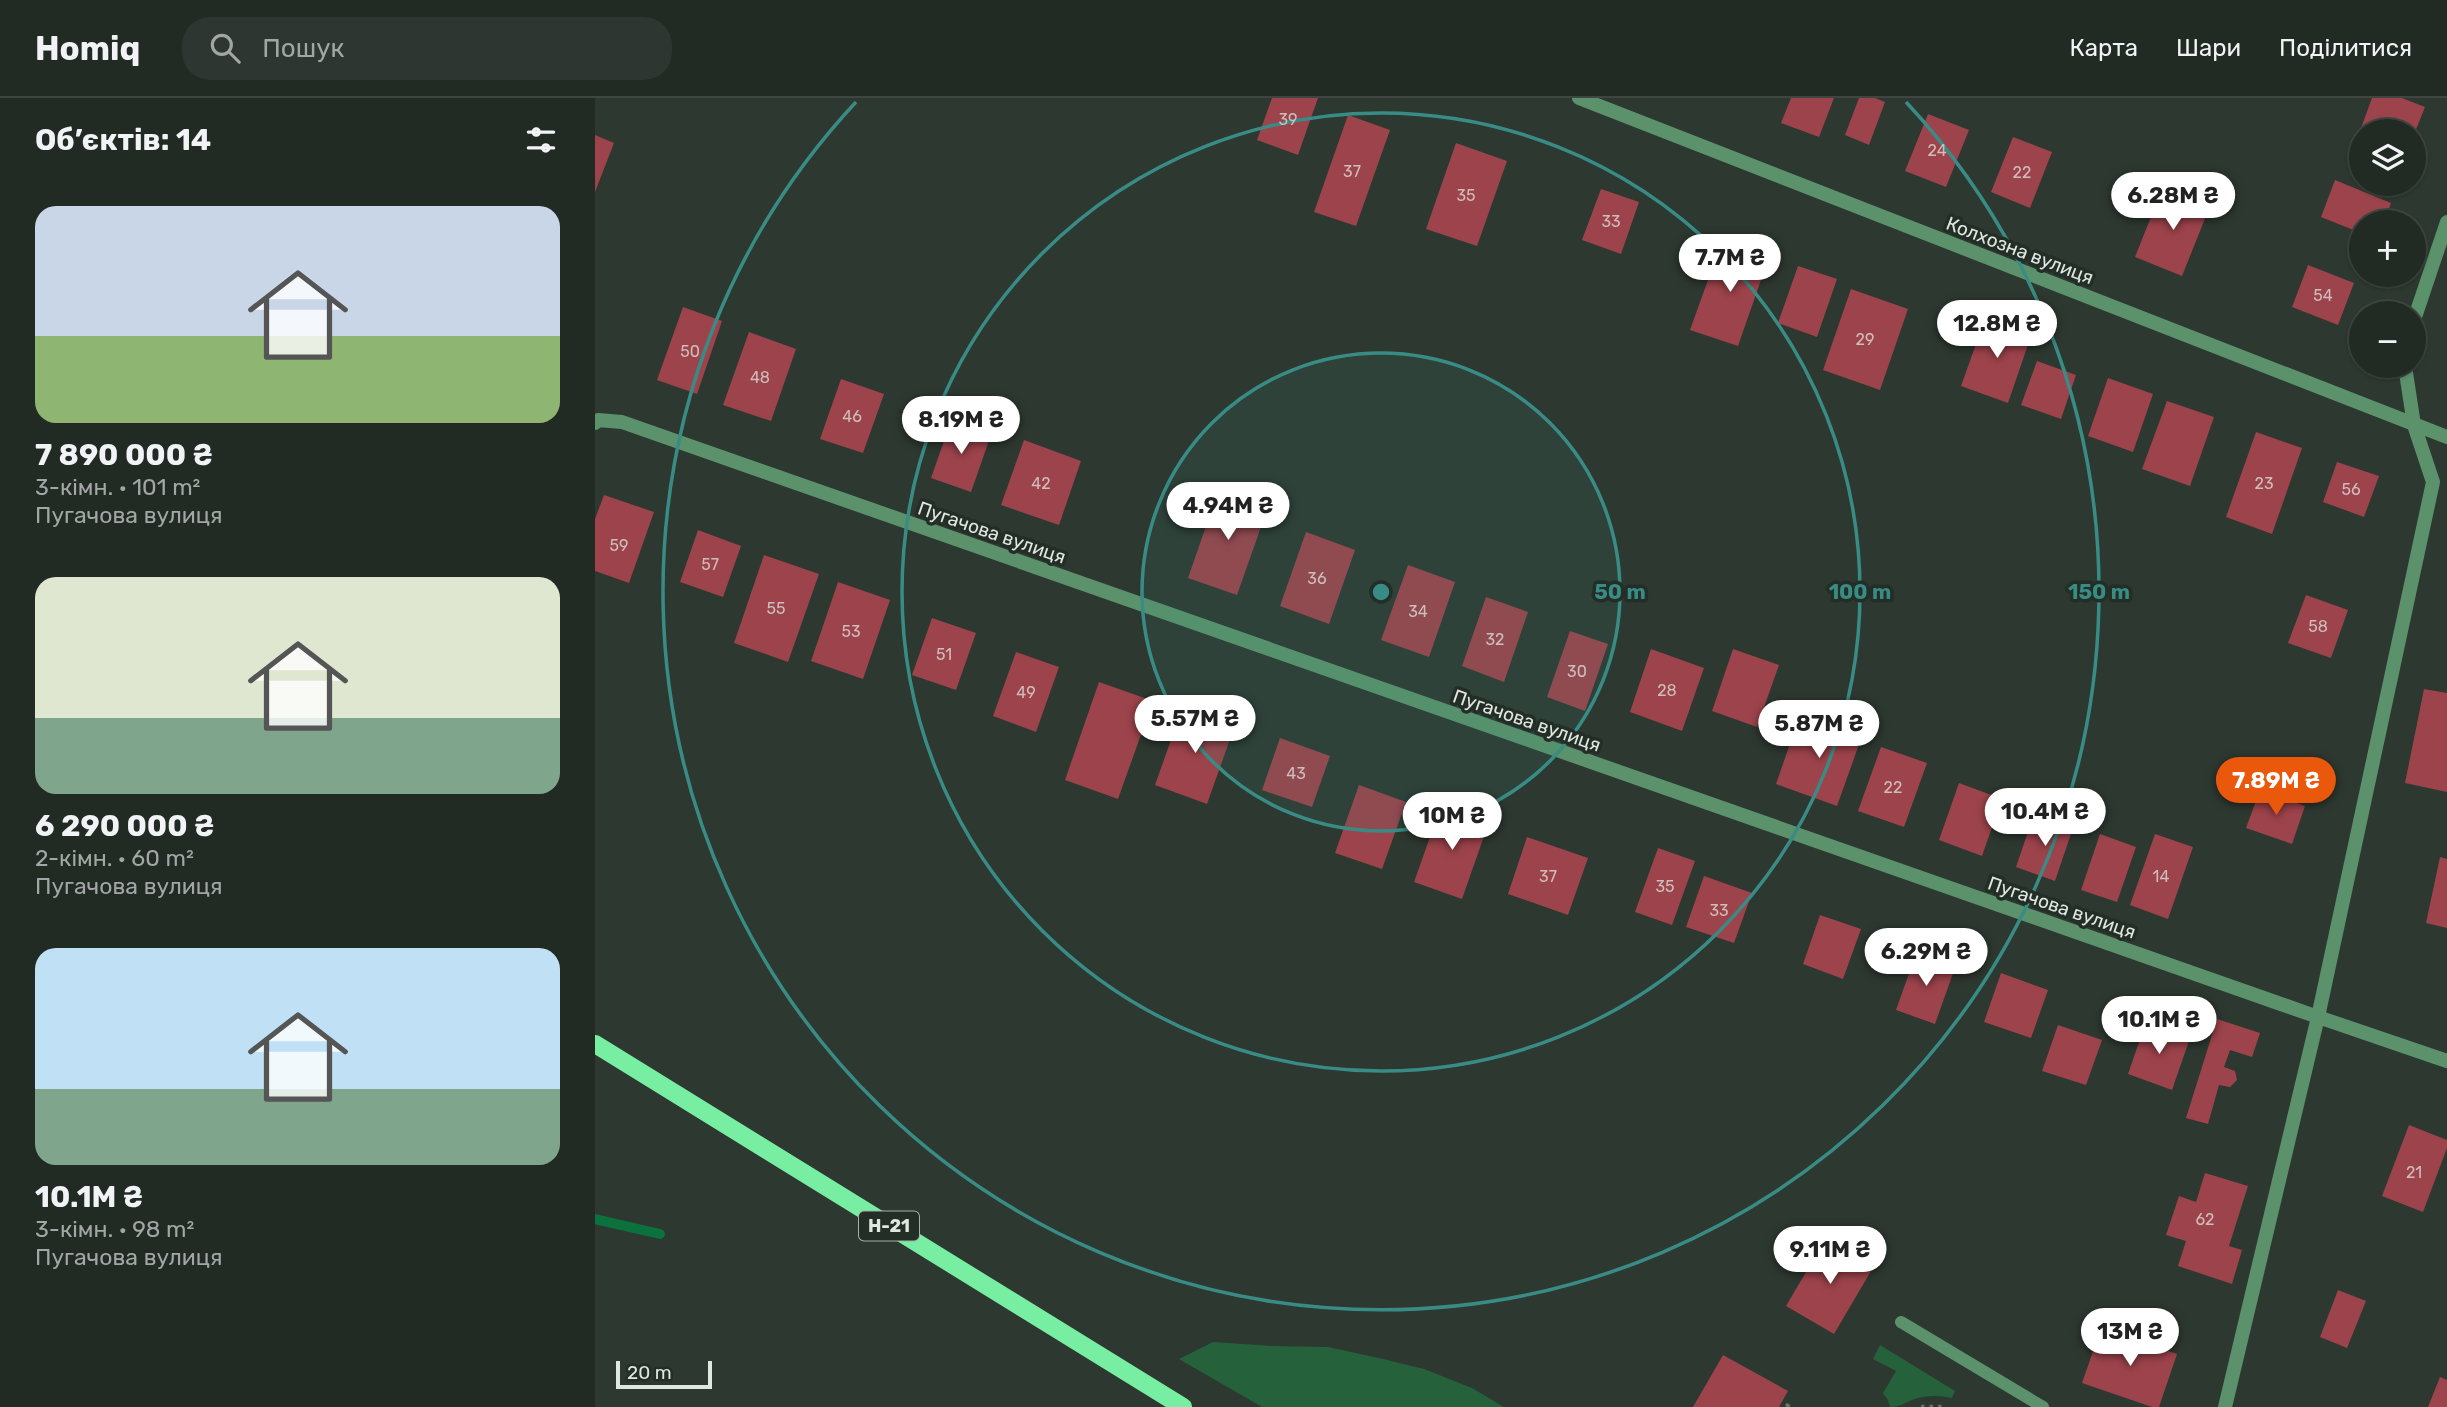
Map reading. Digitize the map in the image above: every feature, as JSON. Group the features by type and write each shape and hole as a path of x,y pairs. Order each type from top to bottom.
{"main road":[{"name":"Н-21","path":"595,1044 1183,1407"}],"street":[{"name":"Колхозна вулиця","path":"1579,98 2447,437"},
{"path":"2420,301 2447,222"},
{"path":"2225,1407 2318,1017 2433,482 2414,425 2407,378"},
{"name":"Пугачова вулиця","path":"595,423 598,420 622,422 2447,1060"}],"lane":[{"path":"1901,1322 2043,1407"}],"path":[{"path":"1921,1407 1944,1407"}],"green space":[{"path":"1213,1342 1328,1347 1383,1359 1424,1369 1472,1388 1504,1407 1262,1407 1179,1359"},
{"path":"1880,1345 1955,1391 1952,1398 1927,1396 1890,1407 1883,1393 1896,1371 1873,1359"}],"building":[{"path":"1272,98 1318,98 1298,155 1257,140"},
{"path":"1791,98 1834,98 1819,137 1781,123"},
{"path":"1859,98 1875,98 1885,102 1869,145 1845,135"},
{"path":"2372,98 2402,98 2425,107 2420,119 2364,119"},
{"path":"1928,114 1969,130 1946,187 1905,171"},
{"path":"1348,115 1390,130 1356,226 1314,212"},
{"path":"595,135 614,143 595,192"},
{"path":"2013,137 2052,152 2030,208 1991,192"},
{"path":"1456,143 1507,161 1477,246 1426,229"},
{"path":"2335,180 2349,186 2349,196 2374,196 2391,203 2388,210 2349,210 2349,228 2321,217"},
{"path":"2163,187 2210,206 2182,276 2135,257"},
{"path":"1601,189 1639,202 1621,254 1582,240"},
{"path":"1722,241 1769,257 1738,346 1690,330"},
{"path":"2308,265 2349,281 2349,287 2352,287 2338,325 2292,307"},
{"path":"1798,266 1837,279 1817,337 1778,323"},
{"path":"1851,289 1908,309 1880,390 1823,370"},
{"path":"683,307 722,321 697,394 657,380"},
{"path":"1986,316 2032,333 2008,403 1961,386"},
{"path":"749,332 796,349 771,421 723,405"},
{"path":"2037,361 2076,375 2061,419 2021,405"},
{"path":"2108,378 2153,394 2133,452 2088,436"},
{"path":"841,379 884,394 863,453 820,439"},
{"path":"2167,401 2214,417 2190,486 2142,469"},
{"path":"951,421 991,435 971,492 931,478"},
{"path":"2256,432 2302,448 2272,534 2226,517"},
{"path":"1024,440 1081,461 1059,525 1001,505"},
{"path":"2337,462 2379,476 2364,517 2323,502"},
{"path":"1219,489 1268,507 1237,595 1188,578"},
{"path":"604,495 654,512 629,583 595,571 595,519"},
{"path":"698,530 741,546 723,597 680,582"},
{"path":"1306,532 1355,550 1329,624 1280,606"},
{"path":"764,555 819,574 788,662 734,643"},
{"path":"1408,565 1455,582 1429,657 1381,640"},
{"path":"838,582 890,600 863,679 811,661"},
{"path":"2306,595 2348,610 2331,658 2288,643"},
{"path":"1486,597 1528,612 1504,682 1462,666"},
{"path":"932,618 976,633 956,690 912,675"},
{"path":"1570,631 1608,644 1585,711 1547,697"},
{"path":"1651,649 1704,668 1682,731 1630,712"},
{"path":"1733,649 1779,665 1757,727 1712,711"},
{"path":"1016,652 1059,667 1036,732 993,716"},
{"path":"1099,682 1153,701 1118,799 1065,780"},
{"path":"2424,689 2447,693 2447,792 2405,783"},
{"path":"1183,706 1235,725 1207,804 1155,785"},
{"path":"1800,715 1862,736 1837,806 1776,784"},
{"path":"1280,738 1330,756 1312,807 1262,790"},
{"path":"1881,747 1927,763 1904,827 1858,811"},
{"path":"1959,783 2002,799 1982,856 1939,840"},
{"path":"1359,785 1406,802 1382,869 1335,853"},
{"path":"2260,790 2305,806 2292,844 2246,828"},
{"path":"1441,806 1489,822 1462,899 1414,882"},
{"path":"2034,814 2073,828 2055,881 2016,867"},
{"path":"2100,834 2136,847 2117,902 2081,890"},
{"path":"2155,834 2193,847 2168,919 2130,905"},
{"path":"1527,837 1588,858 1568,915 1508,894"},
{"path":"1658,848 1695,861 1672,925 1635,912"},
{"path":"2440,857 2447,859 2447,928 2426,923"},
{"path":"1704,876 1752,893 1734,943 1686,927"},
{"path":"1820,915 1861,929 1843,979 1803,964"},
{"path":"1917,951 1956,965 1935,1024 1896,1010"},
{"path":"2001,973 2048,990 2031,1038 1984,1022"},
{"path":"2217,1019 2260,1033 2252,1057 2230,1050 2224,1067 2235,1071 2237,1080 2230,1087 2219,1085 2208,1124 2186,1118"},
{"path":"2146,1022 2190,1038 2172,1090 2128,1074"},
{"path":"2058,1025 2102,1040 2086,1085 2042,1071"},
{"path":"2409,1125 2447,1140 2447,1148 2423,1212 2382,1196"},
{"path":"2205,1173 2248,1186 2229,1246 2242,1250 2232,1284 2178,1266 2186,1241 2166,1235 2179,1196 2196,1202"},
{"path":"1826,1238 1874,1266 1834,1334 1786,1306"},
{"path":"2338,1290 2366,1301 2347,1348 2320,1337"},
{"path":"2101,1328 2177,1354 2159,1407 2082,1383"},
{"path":"1723,1355 1788,1391 1779,1407 1693,1407"},
{"path":"2440,1377 2447,1380 2447,1407 2428,1407"}],"waterway":[{"path":"595,1219 660,1234"}]}
